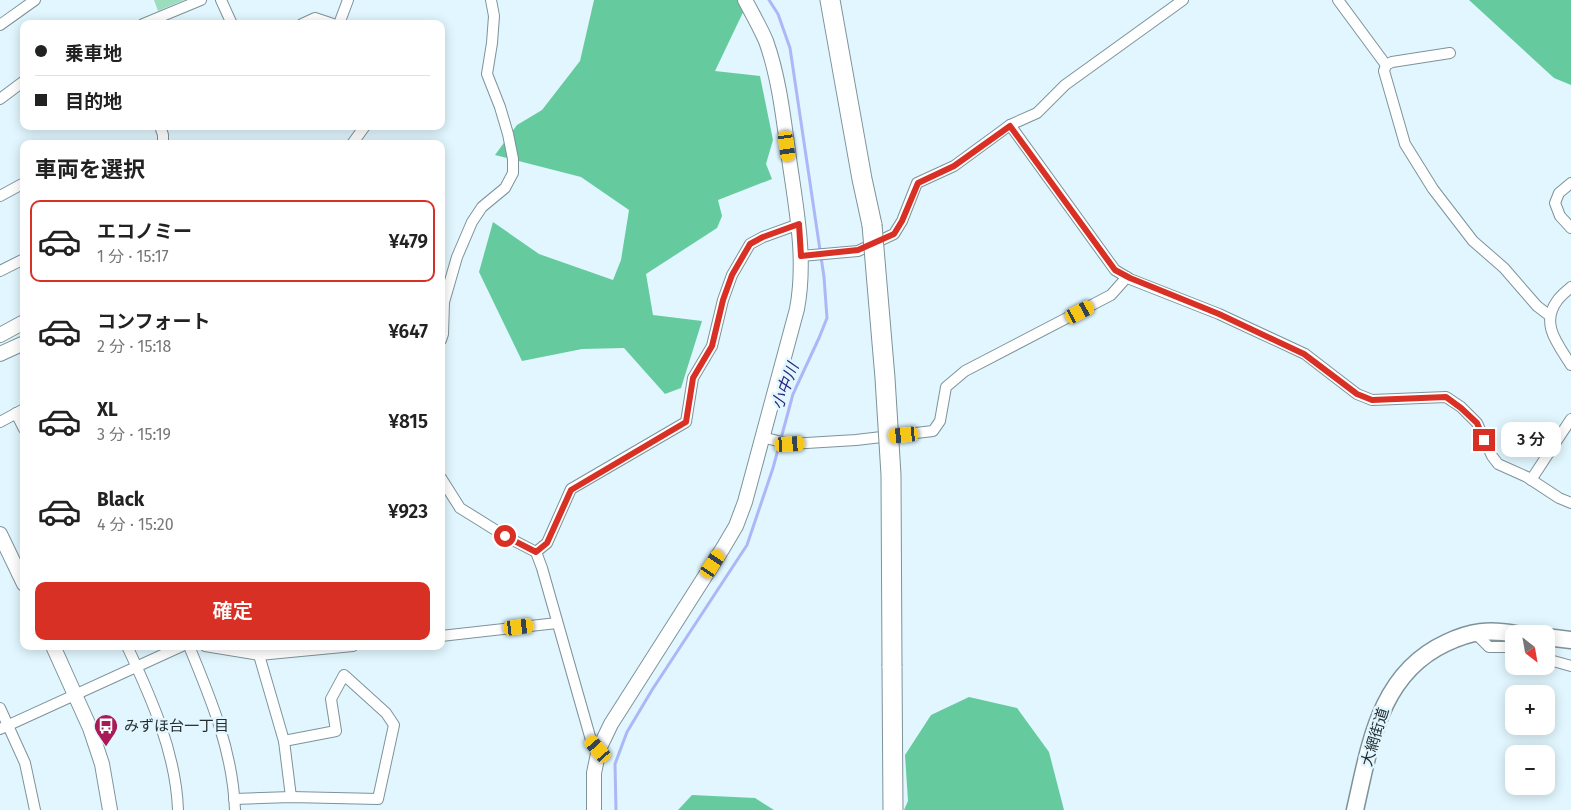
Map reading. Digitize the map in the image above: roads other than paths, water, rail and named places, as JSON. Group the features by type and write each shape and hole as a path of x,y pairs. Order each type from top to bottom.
{"highway":[{"path":"830,0 872,225"},
{"path":"839,0 853,75 868,177 880,305 891,475 893,810"}],"main road":[{"name":"大網街道","path":"1355,810 1379,717 1398,681 1412,665 1431,650 1474,632 1496,630 1505,632"},
{"path":"1555,638 1571,640"}],"street":[{"path":"0,25 35,0"},
{"path":"153,20 201,0"},
{"path":"221,0 230,20"},
{"path":"340,20 348,0"},
{"path":"445,296 457,257 472,222 482,207 505,188 513,173 513,159 508,134 487,74 494,16 491,0"},
{"path":"594,810 594,773 598,749 610,724 736,526 745,502 801,287 799,224 782,108 766,41 745,0"},
{"path":"801,256 858,250 894,234 902,221 918,183 954,166 1010,126 1037,113 1066,85 1184,0"},
{"path":"1338,0 1386,65"},
{"path":"1450,53 1392,62 1386,65 1384,71 1405,144 1433,189 1473,241 1504,268 1537,306 1550,316"},
{"path":"0,100 20,83"},
{"path":"1010,126 1115,270 1219,314 1304,354 1357,394 1372,400 1446,397 1477,423 1492,456 1498,464 1571,503"},
{"path":"1571,183 1559,193 1555,203 1560,216 1571,228"},
{"path":"0,196 20,185"},
{"path":"536,552 547,543 571,490 686,422 693,378 712,346 723,300 732,275 750,244 763,237 799,224"},
{"path":"0,271 20,261"},
{"path":"762,437 790,444 856,440 932,431 940,421 946,387 965,371 1111,295 1128,277"},
{"path":"1571,286 1557,301 1550,316 1551,334 1571,364"},
{"path":"0,335 20,324"},
{"path":"0,354 20,345"},
{"path":"0,422 20,411"},
{"path":"1531,480 1571,419"},
{"path":"445,484 460,508 505,536 536,552 591,740 598,749"},
{"path":"0,534 20,576"},
{"path":"445,636 558,623"},
{"path":"1474,632 1489,647 1505,647"},
{"path":"56,650 90,728 102,764 110,810"},
{"path":"129,650 154,705 171,760 178,810"},
{"path":"4,727 173,650"},
{"path":"191,650 213,702 225,741 235,810"},
{"path":"229,650 259,655 311,650"},
{"path":"259,655 284,741 291,797"},
{"path":"1555,662 1571,666"},
{"path":"234,799 291,797 378,799 394,725 386,713 344,675 331,699 336,731 284,741"},
{"path":"0,708 4,727 25,763 35,810"}],"waterway":[{"name":"小中川","path":"616,810 615,764 627,732 652,690 747,545 773,468 793,394 827,318 824,277 790,48 778,14 769,0"}],"place":[{"name":"みずほ台一丁目","path":"106,747"}]}
